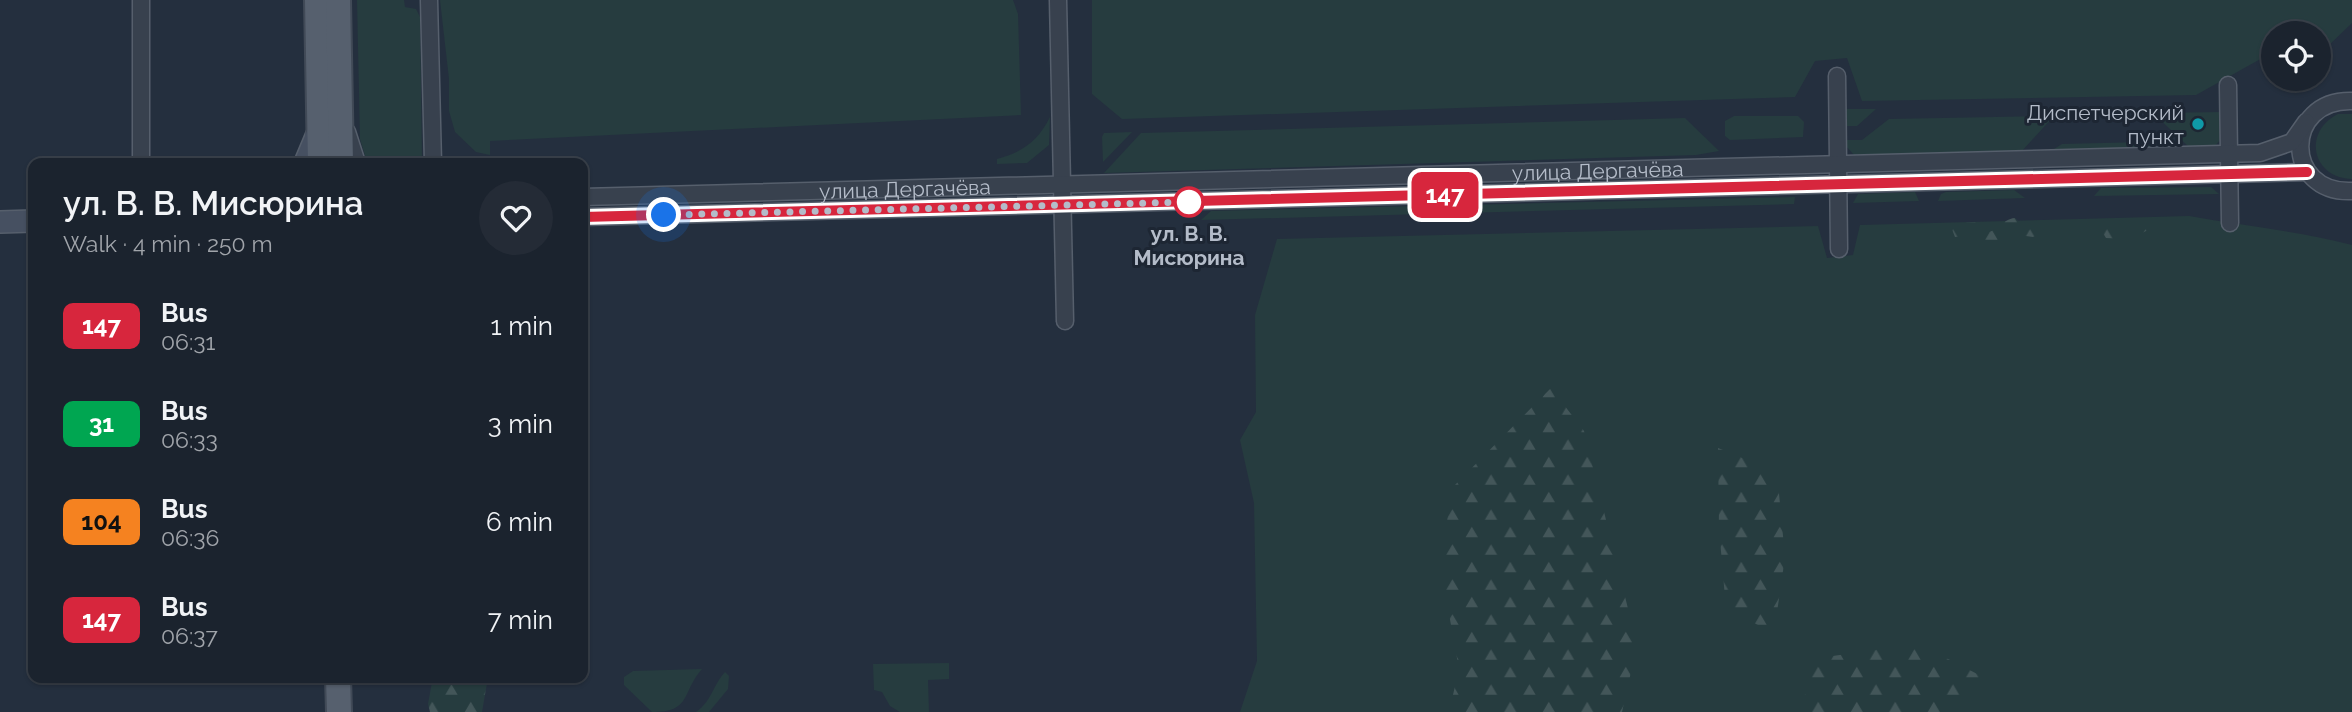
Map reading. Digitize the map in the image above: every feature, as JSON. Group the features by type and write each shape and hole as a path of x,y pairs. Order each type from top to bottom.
{"main road":[{"path":"317,0 320,158"},
{"path":"338,0 341,158"},
{"path":"321,683 321,712"},
{"path":"338,683 339,712"}],"street":[{"path":"141,0 141,158"},
{"path":"429,0 433,158"},
{"path":"1058,0 1065,321"},
{"path":"1837,76 1839,249"},
{"path":"2228,85 2230,223"},
{"name":"улица Дергачёва","path":"588,217 1064,206 1838,175 2269,152 2292,142 2306,122 2325,105 2352,101"},
{"path":"340,112 355,158"},
{"path":"2306,122 2300,146 2307,172 2325,187 2352,191"},
{"path":"308,158 318,132"},
{"name":"улица Дергачёва","path":"588,197 1063,184 2307,172"},
{"path":"0,222 28,221"}],"green space":[{"path":"357,0 404,0 405,7 416,9 420,17 422,158 366,158 360,139"},
{"path":"440,0 1013,0 1018,14 1021,115 490,141 490,155 476,152 455,132 449,111 449,79"},
{"path":"1092,0 2352,0 2352,23 2331,43 2331,21 2261,21 2261,59 2196,95 1862,101 1847,58 1815,61 1795,97 1122,119 1092,94"},
{"path":"1846,109 1876,109 1857,126 1846,126"},
{"path":"2221,112 2222,138 2214,147 2189,147 2153,113"},
{"path":"2338,114 2352,114 2352,179 2338,177 2328,171 2320,163 2316,153 2319,132"},
{"path":"1734,116 1798,116 1804,122 1803,137 1730,140 1725,136 1725,121"},
{"path":"2054,116 2021,152 1861,156 1854,155 1846,146 1846,140 1862,140 1889,119"},
{"path":"1050,117 1049,145 1027,163 997,164 997,159 1015,153 1029,144"},
{"path":"1685,118 1719,151 1696,155 1104,173 1141,133"},
{"path":"1132,132 1103,162 1104,133"},
{"path":"2144,142 2155,149 2051,151 2062,144"},
{"path":"2211,187 2219,194 2094,196 2101,188"},
{"path":"2014,190 2025,198 1938,201 1941,194 1946,192"},
{"path":"1915,192 1919,201 1853,203 1858,194"},
{"path":"1795,197 1794,204 1201,220 1211,211"},
{"path":"2189,216 2291,232 2352,245 2352,712 1240,712 1257,661 1254,503 1240,440 1256,412 1255,315 1277,239 1818,226 1827,258 1853,255 1860,225"},
{"path":"2015,218 2023,226 2040,225 2043,232 2033,237 2005,233 1992,245 1986,245 1973,235 1955,237 1950,224 1975,222 1985,233"},
{"path":"2154,222 2162,233 2159,236 2148,230 2130,239 2106,238 2103,233 2107,227 2127,230"},
{"path":"1551,388 1584,431 1637,645 1622,712 1449,712 1459,669 1441,570 1451,489"},
{"path":"1718,448 1777,472 1785,557 1774,633 1726,609 1719,528"},
{"path":"1919,644 1985,678 1964,712 1802,712 1811,659"},
{"path":"949,663 949,679 928,680 929,712 900,712 890,706 882,692 874,690 873,664"},
{"path":"702,669 680,705 665,711 652,712 624,685 624,677 633,671"},
{"path":"725,672 729,676 728,689 709,712 696,712 706,703"},
{"path":"432,683 487,683 482,712 430,712 428,704"}],"bus line":[{"name":"147","path":"588,217 2307,172"}],"place":[{"name":"Диспетчерский пункт","path":"2198,124"},
{"name":"ул. В. В. Мисюрина","path":"1189,202"}],"route":[{"path":"664,215 1189,202"}]}
